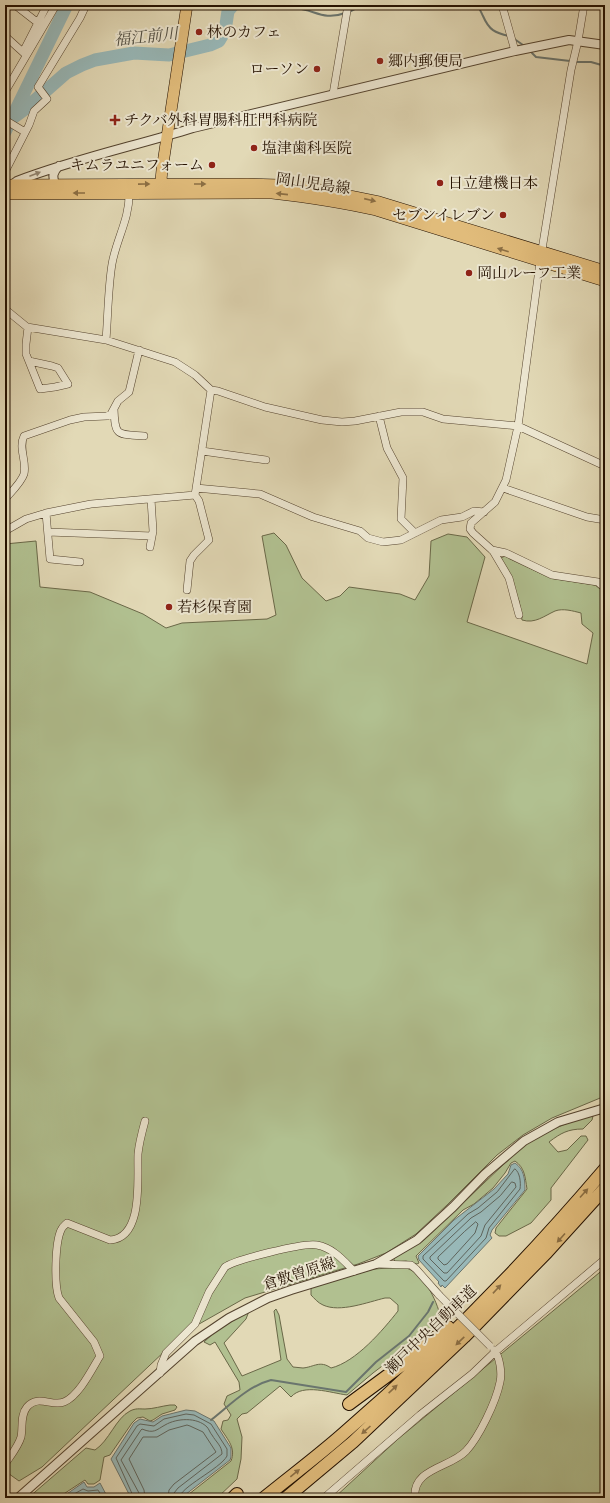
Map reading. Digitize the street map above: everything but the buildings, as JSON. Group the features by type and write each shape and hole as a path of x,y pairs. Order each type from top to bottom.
{"highway":[{"name":"瀬戸中央自動車道","path":"264,1498 343,1434 377,1404 485,1301 605,1169"},
{"name":"瀬戸中央自動車道","path":"286,1498 354,1442 404,1395 511,1291 605,1188"},
{"path":"350,1404 414,1356 466,1312 485,1301"},
{"path":"296,1498 354,1442"}],"main road":[{"path":"160,188 187,5"},
{"name":"岡山児島線","path":"7,188 55,184 129,193 160,188"},
{"name":"岡山児島線","path":"7,188 160,188 272,193 316,198 379,202 541,257 605,281"},
{"name":"岡山児島線","path":"541,257 605,271"}],"street":[{"path":"15,5 40,25"},
{"path":"7,83 40,25 47,5"},
{"path":"40,25 56,5"},
{"path":"5,172 34,111 47,99 38,87 80,18 86,5"},
{"path":"502,5 515,51"},
{"path":"519,615 509,578 492,550 470,529 471,523 495,502 503,488 518,426 541,257 573,62 584,5"},
{"path":"333,94 348,7"},
{"path":"5,36 24,54"},
{"path":"7,188 17,181 59,166 193,128 333,94 568,40 605,45"},
{"path":"5,120 24,131"},
{"path":"55,184 53,177 59,166"},
{"path":"106,340 112,264 128,211 129,193"},
{"path":"5,309 28,327 106,340 176,362 195,375 211,390 265,407 322,420 342,422 401,412 422,412 443,419 518,426 605,466"},
{"path":"28,327 26,354 29,361 35,372 40,389 55,388 68,384 58,368 29,361"},
{"path":"5,499 22,478 24,472 21,448 24,436 70,420 84,417 107,416 111,414 118,401 129,392 140,350"},
{"path":"187,590 190,561 209,540 196,491 211,390"},
{"path":"114,409 115,426 121,435 144,436"},
{"path":"379,416 387,448 403,478 401,520 415,533"},
{"path":"202,451 266,460"},
{"path":"503,488 587,517 605,520"},
{"path":"5,529 26,519 46,513 91,504 151,499 196,491 260,494 313,517 360,531 368,538 383,542 401,540 441,520 462,517 474,511 484,512"},
{"path":"150,547 153,531 151,499"},
{"path":"46,513 50,559 80,562"},
{"path":"48,532 152,536"},
{"path":"492,550 506,553 552,575 598,582 605,588"},
{"name":"倉敷曽原線","path":"18,1498 195,1341 210,1330 247,1308 291,1290 376,1264 417,1240 454,1207 485,1174 524,1141 558,1122 605,1108"},
{"path":"5,1464 15,1449 21,1436 26,1408 33,1402 41,1401 63,1403 72,1398 100,1356 94,1342 59,1298 56,1292 58,1238 62,1228 67,1223 110,1240 117,1240 128,1231 136,1210 139,1182 138,1153 145,1121"},
{"path":"160,1373 166,1353 195,1324 208,1292 225,1267 229,1264 243,1259 310,1244 327,1248 339,1255 354,1271"},
{"path":"324,1498 420,1415 472,1374 493,1349 605,1259"},
{"path":"376,1264 411,1264 439,1295 493,1349 500,1369 501,1382 492,1405 474,1442 464,1453 424,1476 414,1488 415,1498"}],"green space":[{"path":"274,533 286,545 302,578 326,601 340,596 349,587 400,594 415,600 429,576 431,541 448,534 467,537 485,557 467,622 587,664 593,633 582,624 581,613 568,610 558,610 535,620 522,620 519,601 501,558 505,556 550,578 595,585 605,593 605,1096 552,1118 523,1135 497,1155 416,1234 386,1253 358,1264 245,1298 185,1332 42,1467 19,1481 5,1471 5,544 36,541 40,587 90,592 143,614 166,628 182,623 267,619 276,615 262,536"},
{"path":"589,1116 593,1116 592,1120 583,1129 565,1132 549,1142 558,1152 567,1150 581,1136 586,1136 588,1140 551,1188 551,1200 531,1223 506,1236 499,1236 495,1233 496,1228 527,1189 523,1170 515,1161 511,1163 493,1188 474,1204 463,1210 416,1256 419,1263 417,1264 406,1261 396,1262 394,1260 394,1258 424,1240 524,1145 555,1128"},
{"path":"403,1267 417,1274 428,1287 441,1318 436,1325 373,1373 347,1395 318,1390 303,1390 291,1397 280,1386 247,1413 242,1414 237,1419 242,1437 241,1459 237,1479 217,1498 184,1498 231,1461 233,1452 229,1441 221,1429 223,1421 228,1420 231,1415 224,1404 227,1396 240,1390 239,1382 215,1342 210,1345 204,1342 216,1331 249,1311 246,1319 224,1343 242,1376 281,1360 274,1311 276,1309 279,1315 287,1359 293,1367 303,1368 324,1364 331,1368 340,1365 359,1352 377,1336 398,1311 398,1305 390,1298 385,1298 354,1306 337,1308 330,1307 321,1304 316,1300 311,1295 311,1289 313,1286 374,1269"},
{"path":"605,1268 605,1498 334,1498 398,1439"},
{"path":"175,1405 177,1407 175,1410 162,1414 153,1420 150,1421 143,1417 137,1418 132,1423 110,1455 104,1457 100,1480 94,1484 88,1484 85,1480 59,1497 56,1495 52,1498 28,1498 86,1448 95,1450 100,1446 125,1414 136,1409 151,1409"}],"water":[{"path":"515,1163 520,1168 523,1175 525,1190 492,1230 490,1235 492,1238 445,1288 442,1285 441,1287 438,1283 439,1282 419,1260 418,1256 454,1220 494,1189 508,1174 511,1165"},
{"path":"186,1410 195,1411 214,1421 231,1448 230,1460 181,1498 131,1498 111,1459 134,1423 140,1419 153,1422 162,1416"},
{"path":"84,1482 87,1487 94,1487 100,1483 108,1498 61,1498"}],"waterway":[{"path":"5,132 67,5"},
{"name":"福江前川","path":"10,120 25,109 66,73 95,60 134,53 169,55 210,45 219,41 225,31 228,11 233,5"},
{"path":"252,5 296,8 331,16 345,13"},
{"path":"349,12 362,5"},
{"path":"477,5 490,28 500,34 509,36"},
{"path":"513,38 523,45"},
{"path":"532,53 536,57 570,61"},
{"path":"575,62 591,62 605,66"},
{"path":"211,1420 254,1387 271,1380 346,1392 376,1362 409,1336 428,1312 433,1302"}],"place":[{"name":"林のカフェ","path":"199,32"},
{"name":"郷内郵便局","path":"380,61"},
{"name":"ローソン","path":"317,69"},
{"name":"チクバ外科胃腸科肛門科病院","path":"115,120"},
{"name":"塩津歯科医院","path":"254,148"},
{"name":"キムラユニフォーム","path":"212,165"},
{"name":"日立建機日本","path":"440,183"},
{"name":"セブンイレブン","path":"503,215"},
{"name":"岡山ルーフ工業","path":"469,273"},
{"name":"若杉保育園","path":"169,607"}]}
